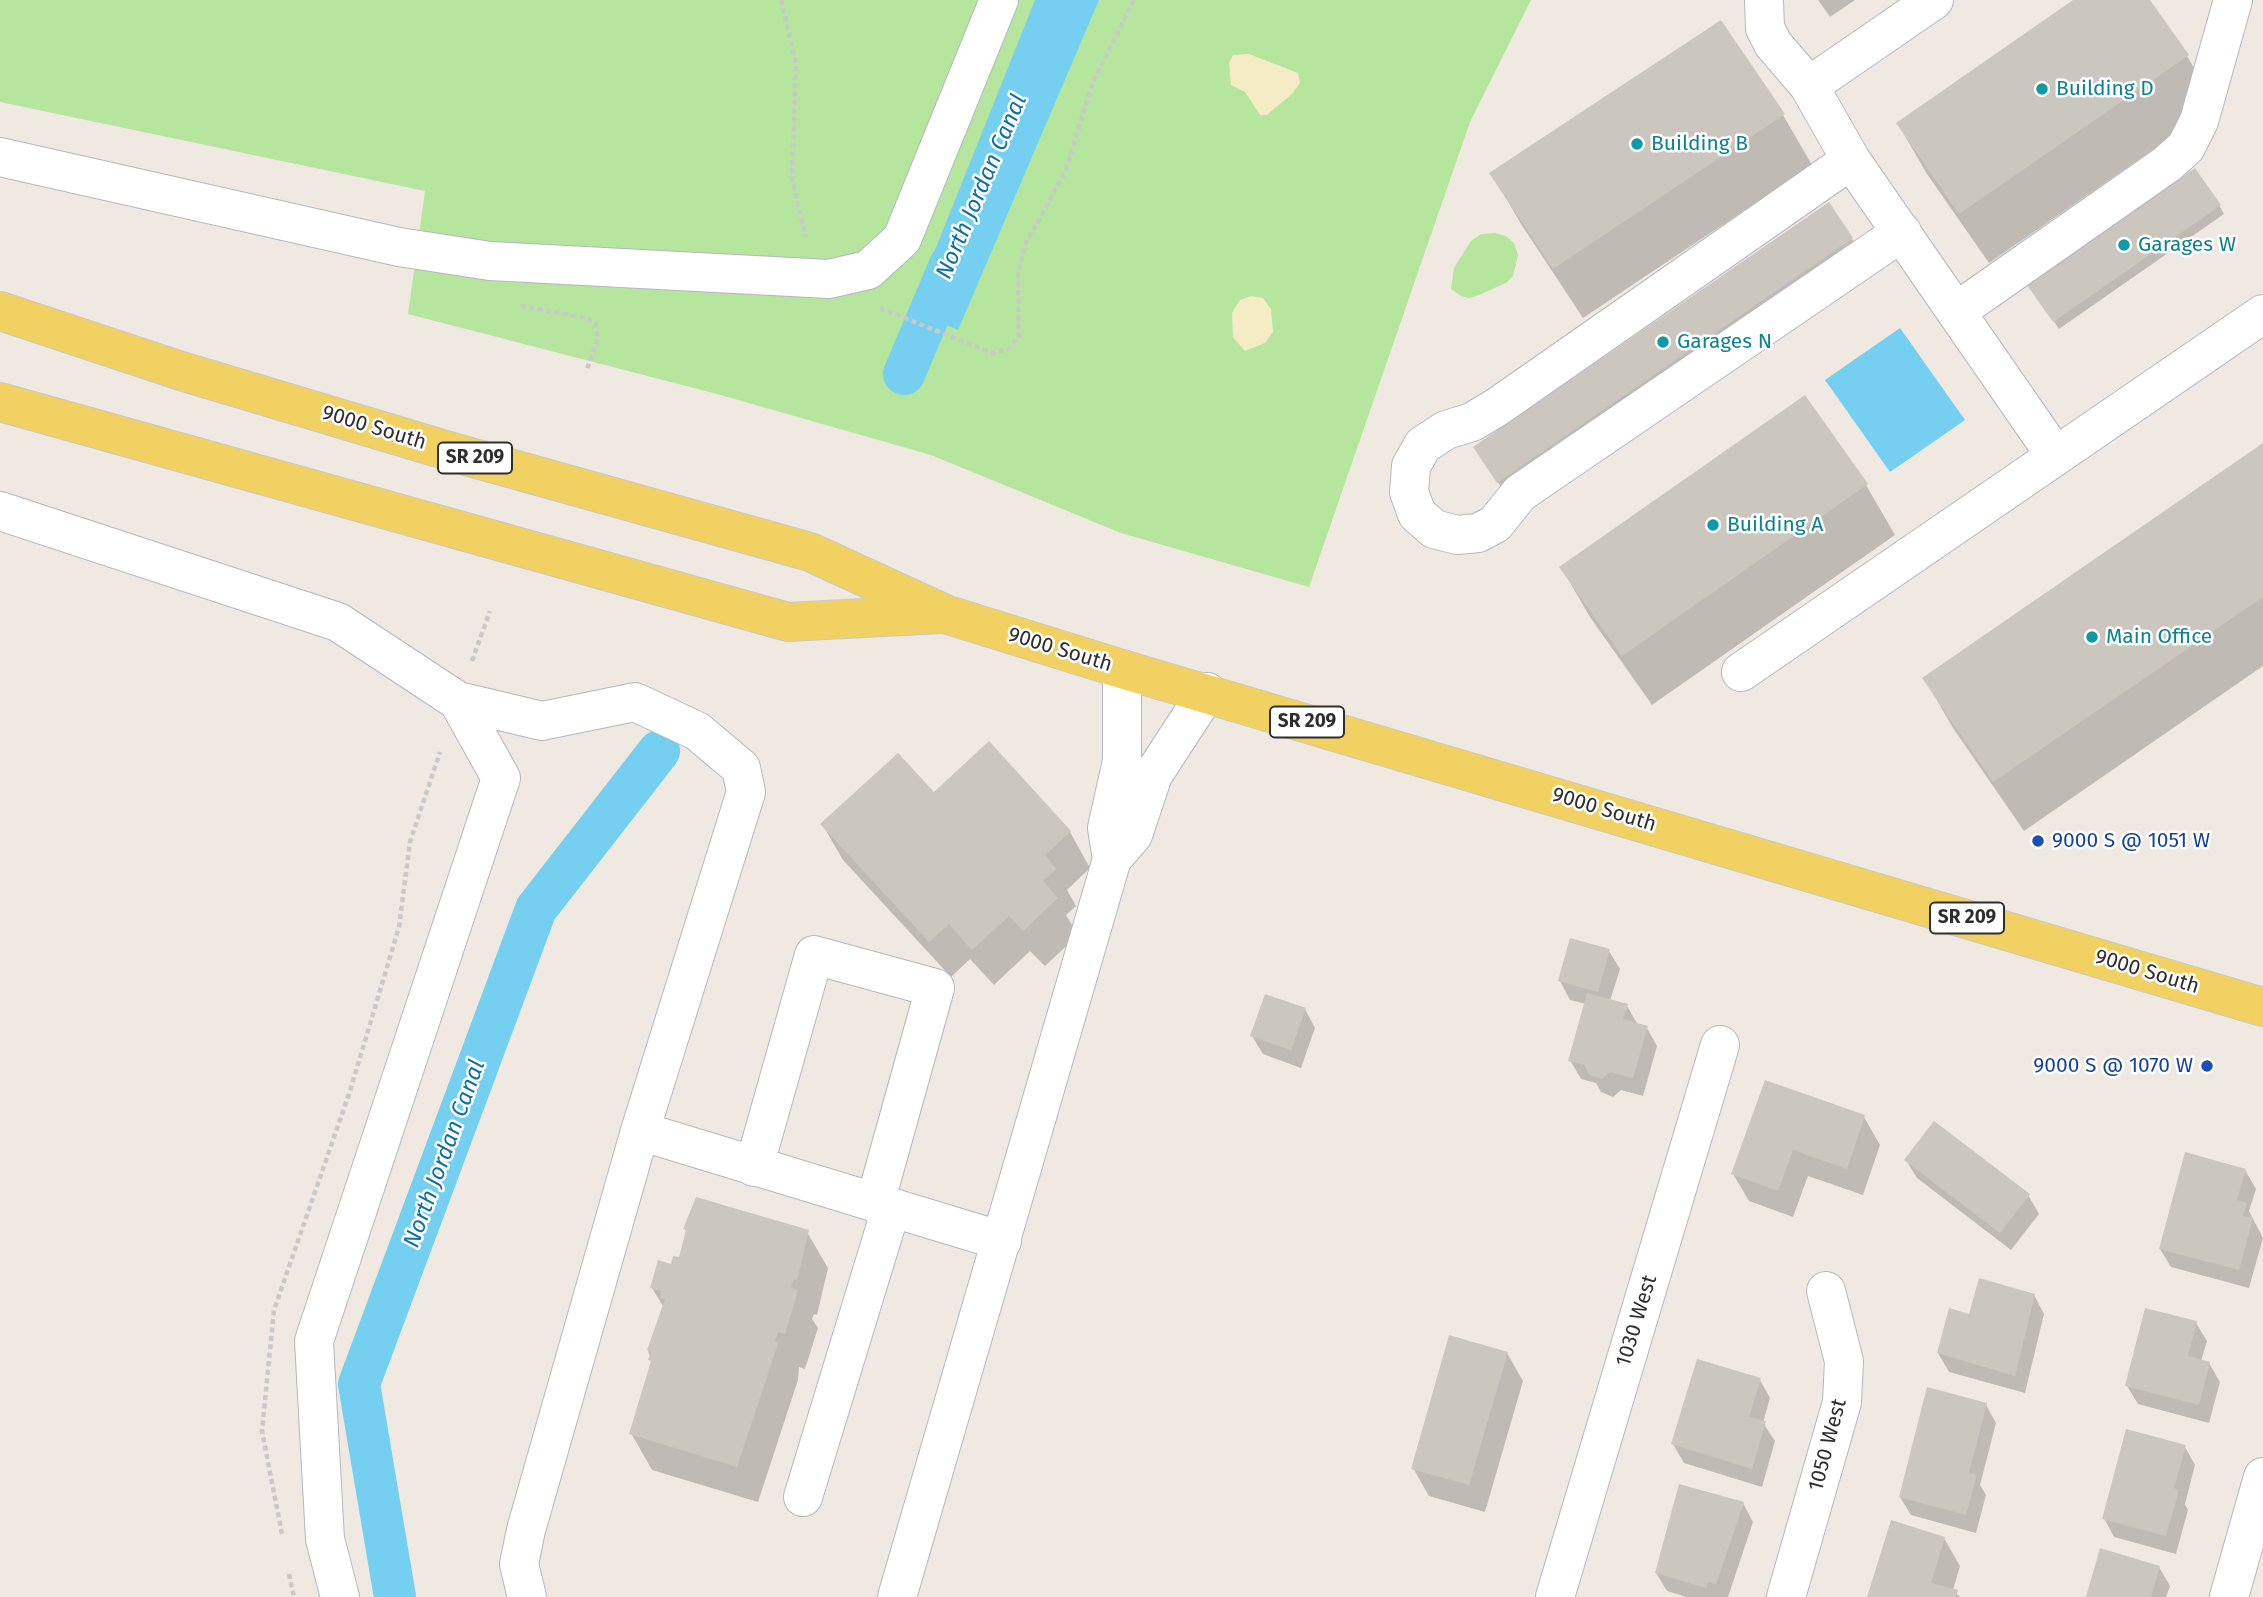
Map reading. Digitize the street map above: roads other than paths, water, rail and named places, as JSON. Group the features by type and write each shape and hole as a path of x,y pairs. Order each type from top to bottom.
{"main road":[{"name":"9000 South","path":"0,312 181,371 452,452 810,552 945,614 1122,669 2263,1007"},
{"name":"9000 South","path":"0,402 788,622 945,614"}],"street":[{"path":"0,157 399,247 490,261 830,279 868,271 902,239 999,0"},
{"path":"1764,0 1765,28 1773,44 1809,86 1851,160 2055,456"},
{"path":"1809,86 1934,0"},
{"path":"1957,311 2167,164 2186,147 2199,121 2233,0"},
{"path":"1851,160 1497,407 1472,422 1446,430 1423,445 1411,467 1409,492 1418,514 1434,529 1457,535 1478,533 1495,524 1520,493 1902,232"},
{"path":"1741,672 2263,314"},
{"path":"0,511 338,622 458,701 542,721 635,702 697,731 741,768 746,792 639,1131 526,1530 519,1564 527,1597"},
{"path":"1112,859 1107,828 1122,761 1122,669"},
{"path":"897,1597 1112,859 1133,835 1153,775 1207,692"},
{"path":"340,1597 325,1539 314,1341 501,779 458,701"},
{"path":"754,1167 814,955 935,988 883,1206 803,1497"},
{"name":"1030 West","path":"1555,1597 1720,1045"},
{"path":"639,1131 1002,1241"},
{"name":"1050 West","path":"1786,1597 1842,1402 1844,1361 1826,1291"},
{"path":"2229,1597 2263,1477"}],"water":[{"path":"1035,0 1099,0 958,330 911,310"},
{"path":"1900,328 1965,420 1890,472 1825,380"}],"waterway":[{"name":"North Jordan Canal","path":"904,374 950,265"},
{"name":"North Jordan Canal","path":"395,1597 359,1384 536,909 659,751"}],"place":[{"name":"Building D","path":"2042,89"},
{"name":"Building B","path":"1637,144"},
{"name":"Garages W","path":"2124,245"},
{"name":"Garages N","path":"1663,342"},
{"name":"Building A","path":"1713,525"},
{"name":"Main Office","path":"2092,637"},
{"name":"9000 S @ 1051 W","path":"2038,841"},
{"name":"9000 S @ 1070 W","path":"2207,1066"}]}
